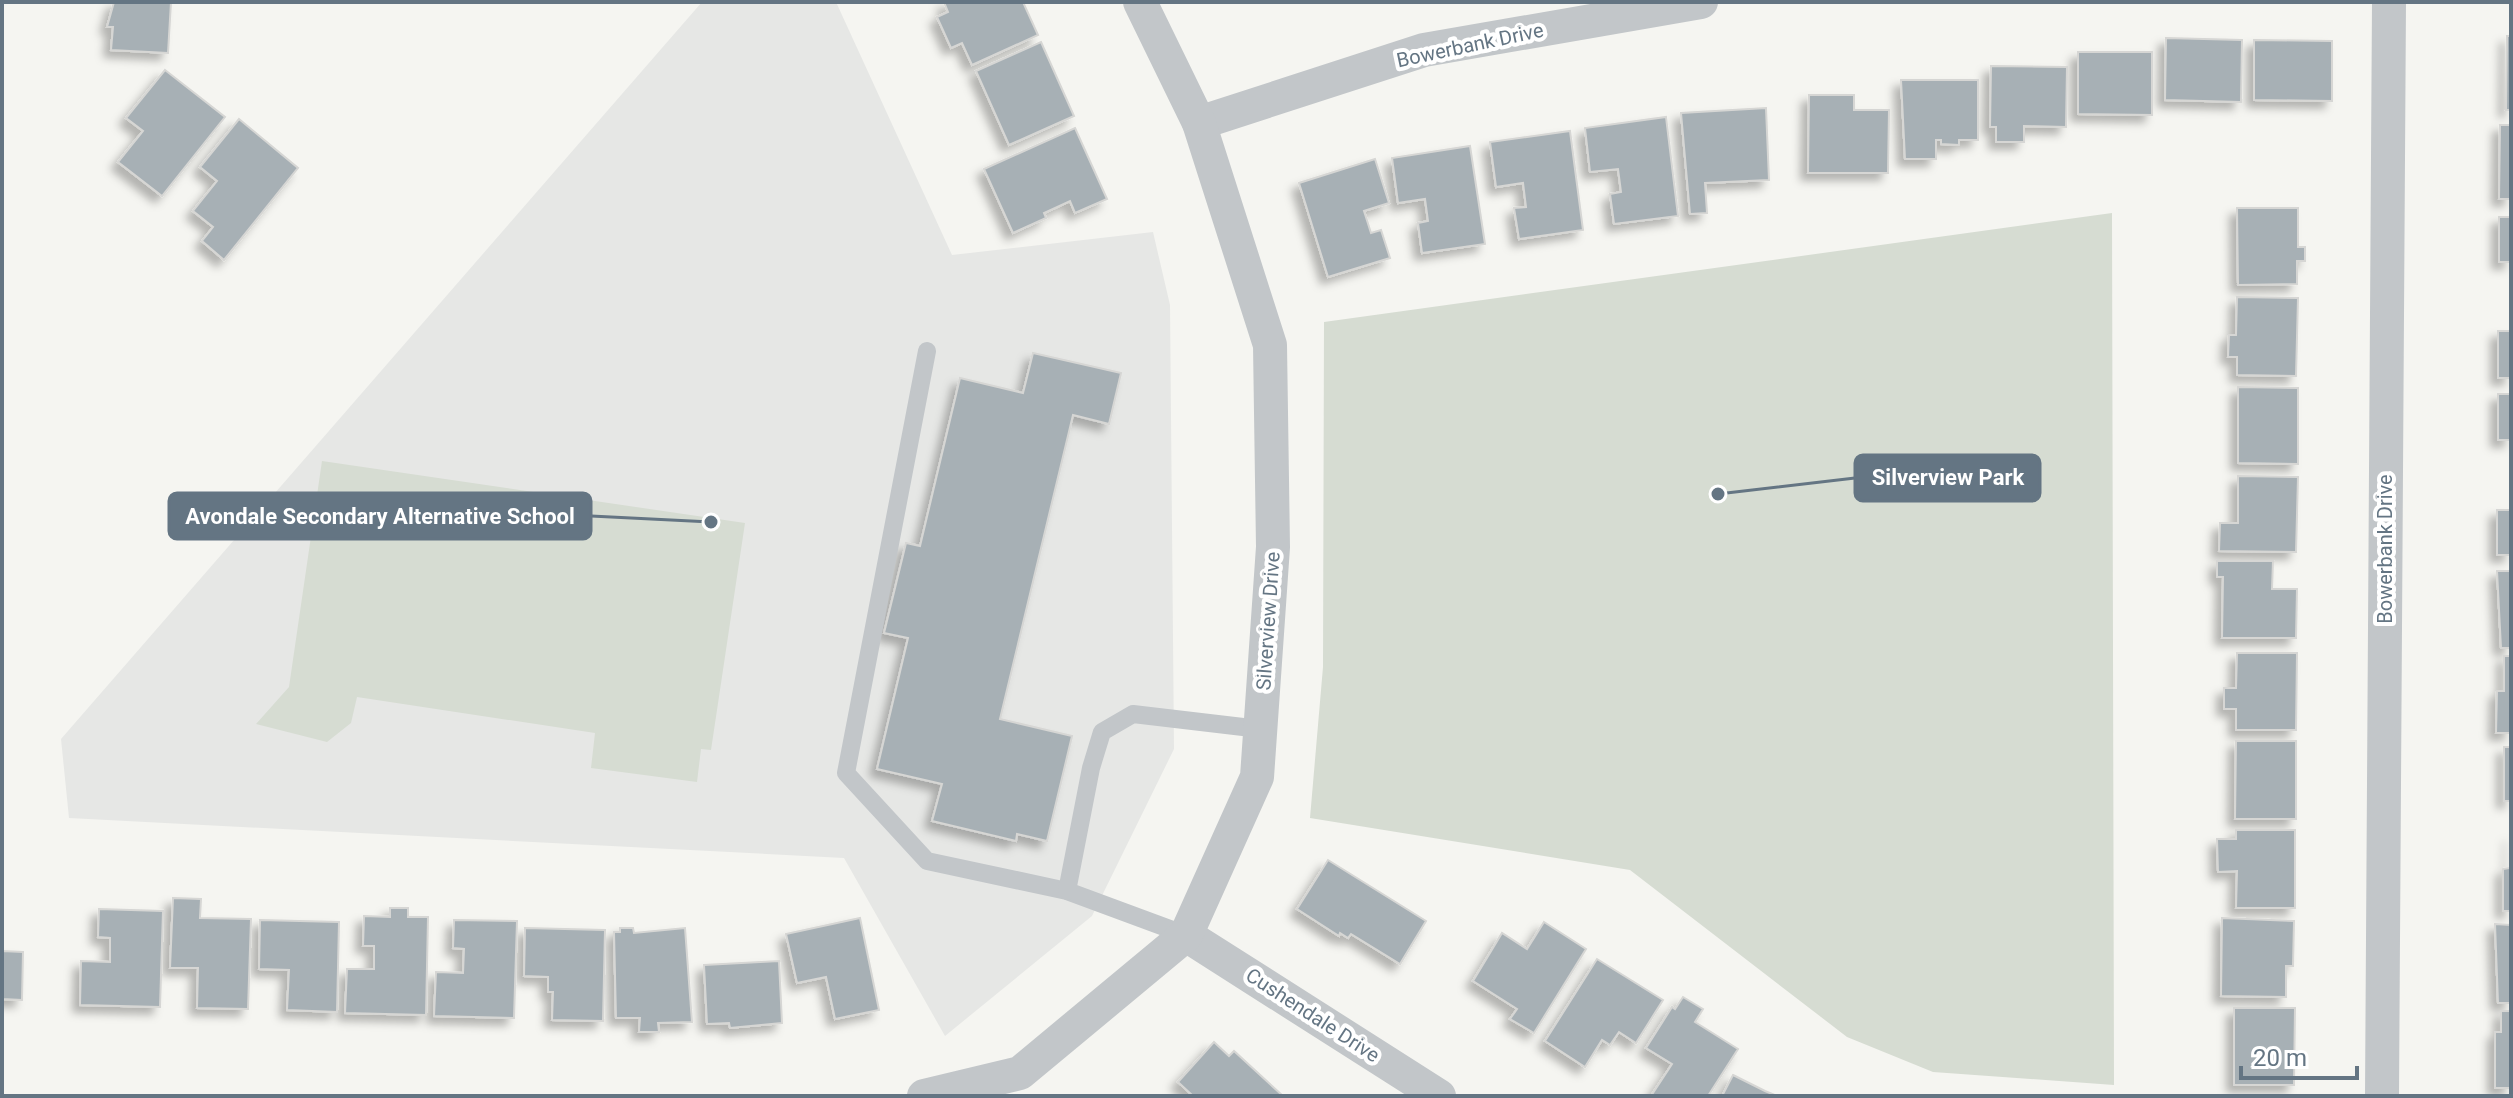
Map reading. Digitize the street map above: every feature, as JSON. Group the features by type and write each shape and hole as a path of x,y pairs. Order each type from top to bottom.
{"street":[{"name":"Silverview Drive","path":"924,1096 1020,1073 1186,935 1257,777 1273,547 1270,345 1199,123 1140,2"},
{"name":"Bowerbank Drive","path":"1199,123 1424,50 1701,2"},
{"name":"Bowerbank Drive","path":"2382,1096 2389,2"},
{"name":"Cushendale Drive","path":"1186,935 1439,1096"}],"lane":[{"path":"927,351 846,773 927,861 1067,891 1186,935"},
{"path":"1067,891 1091,768 1102,732 1133,714 1260,729"}],"shaded area":[{"path":"702,2 836,2 952,255 1153,232 1170,305 1174,749 1092,916 945,1036 844,858 69,818 61,739"},
{"path":"2112,213 2114,1085 1933,1072 1847,1037 1630,870 1310,818 1323,667 1324,322"},
{"path":"322,461 745,523 711,750 701,749 697,782 591,768 595,733 357,697 351,723 327,742 256,724 289,687"}],"building":[{"path":"114,2 171,2 168,53 111,50 113,27 107,27"},
{"path":"944,2 1023,2 1038,35 972,65 962,43 951,48 937,17 948,12"},
{"path":"2507,36 2511,36 2511,110 2506,110"},
{"path":"2166,38 2242,40 2241,102 2165,100"},
{"path":"2254,40 2332,41 2332,101 2254,100"},
{"path":"1041,42 1074,116 1009,145 976,71"},
{"path":"2078,52 2152,52 2152,115 2078,114"},
{"path":"1991,66 2067,67 2066,127 2024,126 2024,142 1996,142 1996,127 1990,127"},
{"path":"165,70 225,117 162,196 118,162 143,131 126,118"},
{"path":"1901,80 1978,80 1978,140 1959,140 1959,145 1941,144 1941,140 1936,140 1936,159 1905,159"},
{"path":"1809,95 1854,95 1854,110 1889,110 1888,173 1808,173"},
{"path":"1766,108 1769,180 1705,183 1707,213 1690,214 1681,113"},
{"path":"1666,117 1678,216 1614,224 1610,194 1621,192 1618,169 1590,172 1585,128"},
{"path":"239,119 298,168 224,260 202,241 213,227 193,211 217,181 200,167"},
{"path":"2500,125 2511,125 2511,199 2499,199"},
{"path":"1075,128 1107,199 1075,213 1070,201 1044,213 1046,218 1013,233 984,169"},
{"path":"1570,131 1583,230 1519,239 1514,208 1526,207 1523,183 1496,187 1490,142"},
{"path":"1470,146 1485,244 1422,253 1418,223 1428,221 1425,199 1398,203 1392,158"},
{"path":"1375,159 1389,203 1364,211 1371,233 1381,230 1390,258 1328,277 1299,183"},
{"path":"2237,208 2298,208 2298,247 2305,247 2305,261 2297,261 2297,284 2238,285"},
{"path":"2499,217 2511,217 2511,262 2499,262"},
{"path":"2237,297 2298,298 2296,376 2237,375 2237,357 2228,357 2229,335 2236,335"},
{"path":"2498,331 2511,331 2511,378 2498,378"},
{"path":"1033,353 1121,373 1109,424 1073,415 1000,719 1072,736 1047,841 1017,834 1016,841 932,821 942,784 877,769 908,638 884,633 906,543 920,546 960,378 1023,393"},
{"path":"2238,387 2298,388 2298,464 2238,463"},
{"path":"2498,394 2511,394 2511,440 2498,440"},
{"path":"2238,476 2298,477 2296,552 2219,551 2220,523 2238,523"},
{"path":"2497,510 2511,510 2511,555 2497,555"},
{"path":"2217,561 2273,561 2272,589 2297,589 2296,638 2222,638 2223,577 2217,577"},
{"path":"2497,571 2511,571 2511,648 2501,648"},
{"path":"2237,653 2297,653 2296,730 2236,730 2236,709 2224,709 2224,688 2236,688"},
{"path":"2504,656 2511,656 2511,733 2496,733 2497,691 2504,691"},
{"path":"2236,741 2296,741 2296,819 2235,819"},
{"path":"2504,747 2511,747 2511,801 2504,801"},
{"path":"2236,830 2295,830 2295,908 2236,908 2237,871 2218,872 2217,839 2236,839"},
{"path":"2511,834 2511,911 2503,911 2503,869 2510,868"},
{"path":"1328,860 1426,921 1400,964 1351,934 1348,938 1340,933 1339,936 1297,909"},
{"path":"173,898 201,899 200,918 251,919 248,1009 197,1008 198,968 170,968"},
{"path":"390,908 408,908 408,917 428,917 426,1015 345,1013 347,969 374,969 374,946 363,946 364,916 390,917"},
{"path":"99,909 163,911 160,1007 80,1005 81,961 110,962 110,938 98,937"},
{"path":"860,918 879,1010 835,1019 826,977 797,983 786,934"},
{"path":"2222,918 2294,921 2293,966 2286,966 2286,997 2221,996"},
{"path":"260,920 339,922 337,1012 287,1010 289,970 259,969"},
{"path":"454,920 517,921 514,1018 434,1016 436,972 463,973 464,949 453,948"},
{"path":"1544,922 1586,949 1534,1033 1510,1019 1517,1009 1473,981 1502,933 1527,949"},
{"path":"2495,924 2511,925 2511,1003 2498,1003"},
{"path":"525,928 605,930 603,1021 552,1020 553,992 548,992 548,977 524,976"},
{"path":"620,928 633,928 634,933 685,928 692,1022 658,1023 659,1032 639,1032 640,1018 616,1018 614,932 620,932"},
{"path":"2,951 23,952 22,1000 2,999"},
{"path":"1597,959 1663,1000 1636,1043 1619,1032 1610,1045 1602,1040 1585,1067 1545,1041"},
{"path":"779,961 782,1023 730,1028 729,1023 707,1024 704,965"},
{"path":"1683,997 1703,1009 1695,1022 1738,1049 1708,1096 1651,1096 1672,1064 1646,1048 1672,1007 1675,1009"},
{"path":"2234,1008 2295,1008 2294,1085 2234,1085"},
{"path":"2501,1011 2511,1011 2511,1088 2495,1088 2495,1032 2501,1032"},
{"path":"1214,1042 1229,1056 1234,1051 1283,1096 1193,1096 1178,1082"},
{"path":"1733,1075 1765,1091 1777,1096 1722,1096"}],"place":[{"name":"Silverview Park","path":"1718,494"},
{"name":"Avondale Secondary Alternative School","path":"711,522"}]}
